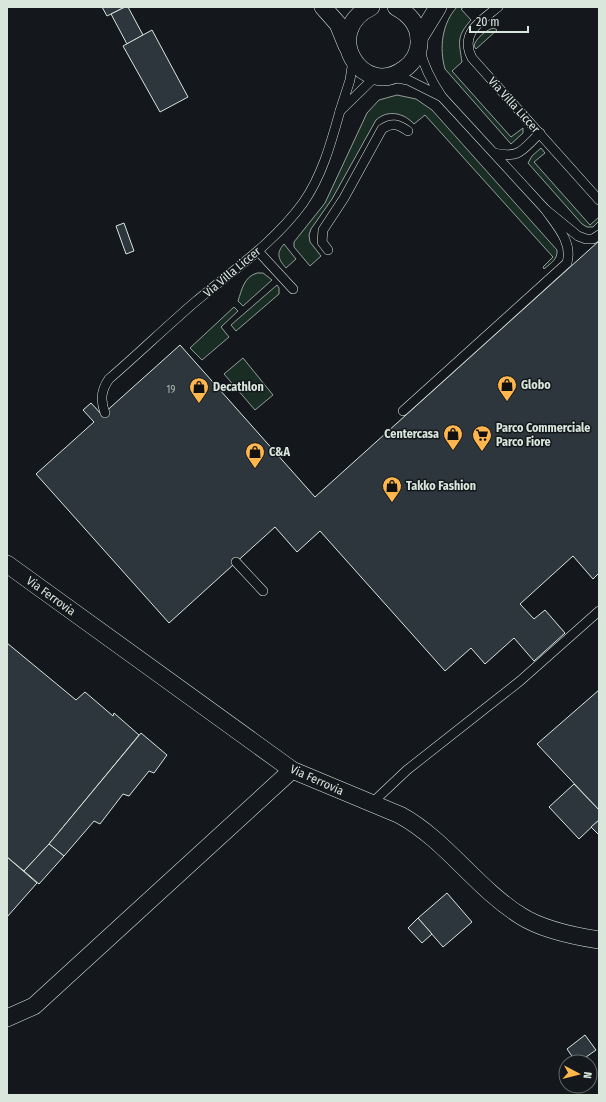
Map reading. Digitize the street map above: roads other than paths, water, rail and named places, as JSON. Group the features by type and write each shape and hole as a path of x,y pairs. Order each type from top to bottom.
{"street":[{"name":"Via Villa Liccer","path":"323,7 338,24 351,55 367,73 382,76"},
{"name":"Via Villa Liccer","path":"351,55 347,39 349,28 355,18 363,11 371,7"},
{"path":"396,7 412,18 417,28 419,41"},
{"path":"382,76 399,73 409,66 416,56 419,41 438,7"},
{"name":"Via Ferrovia","path":"7,564 292,770 372,803 415,823 487,891 521,917 549,929 599,940"},
{"path":"7,1018 34,1006 292,770"}],"lane":[{"name":"Via Villa Liccer","path":"498,7 471,32 468,38 469,52 472,58 599,200"},
{"path":"419,41 425,68 430,79 442,97 545,209 578,236 586,239 593,239 599,235"},
{"name":"Via Villa Liccer","path":"104,413 102,405 103,388 109,379 196,302 258,251 298,209 315,183 329,151 350,80 351,55"},
{"path":"340,111 382,76 408,80 442,97"},
{"path":"328,250 322,242 323,230 344,198 382,129 388,125 395,124 408,131"},
{"path":"515,176 513,164 517,155 540,133"},
{"path":"494,153 506,156 517,155"},
{"path":"403,411 567,263 569,249 566,241 545,209"},
{"path":"258,251 293,289"},
{"path":"236,562 263,591"},
{"path":"372,803 407,770 520,681 599,611"}],"place":[{"name":"Globo","path":"507,402"},
{"name":"Decathlon","path":"199,404"},
{"name":"Centercasa","path":"453,451"},
{"name":"Parco Commerciale Parco Fiore","path":"482,452"},
{"name":"C&A","path":"255,469"},
{"name":"Takko Fashion","path":"392,503"}]}
